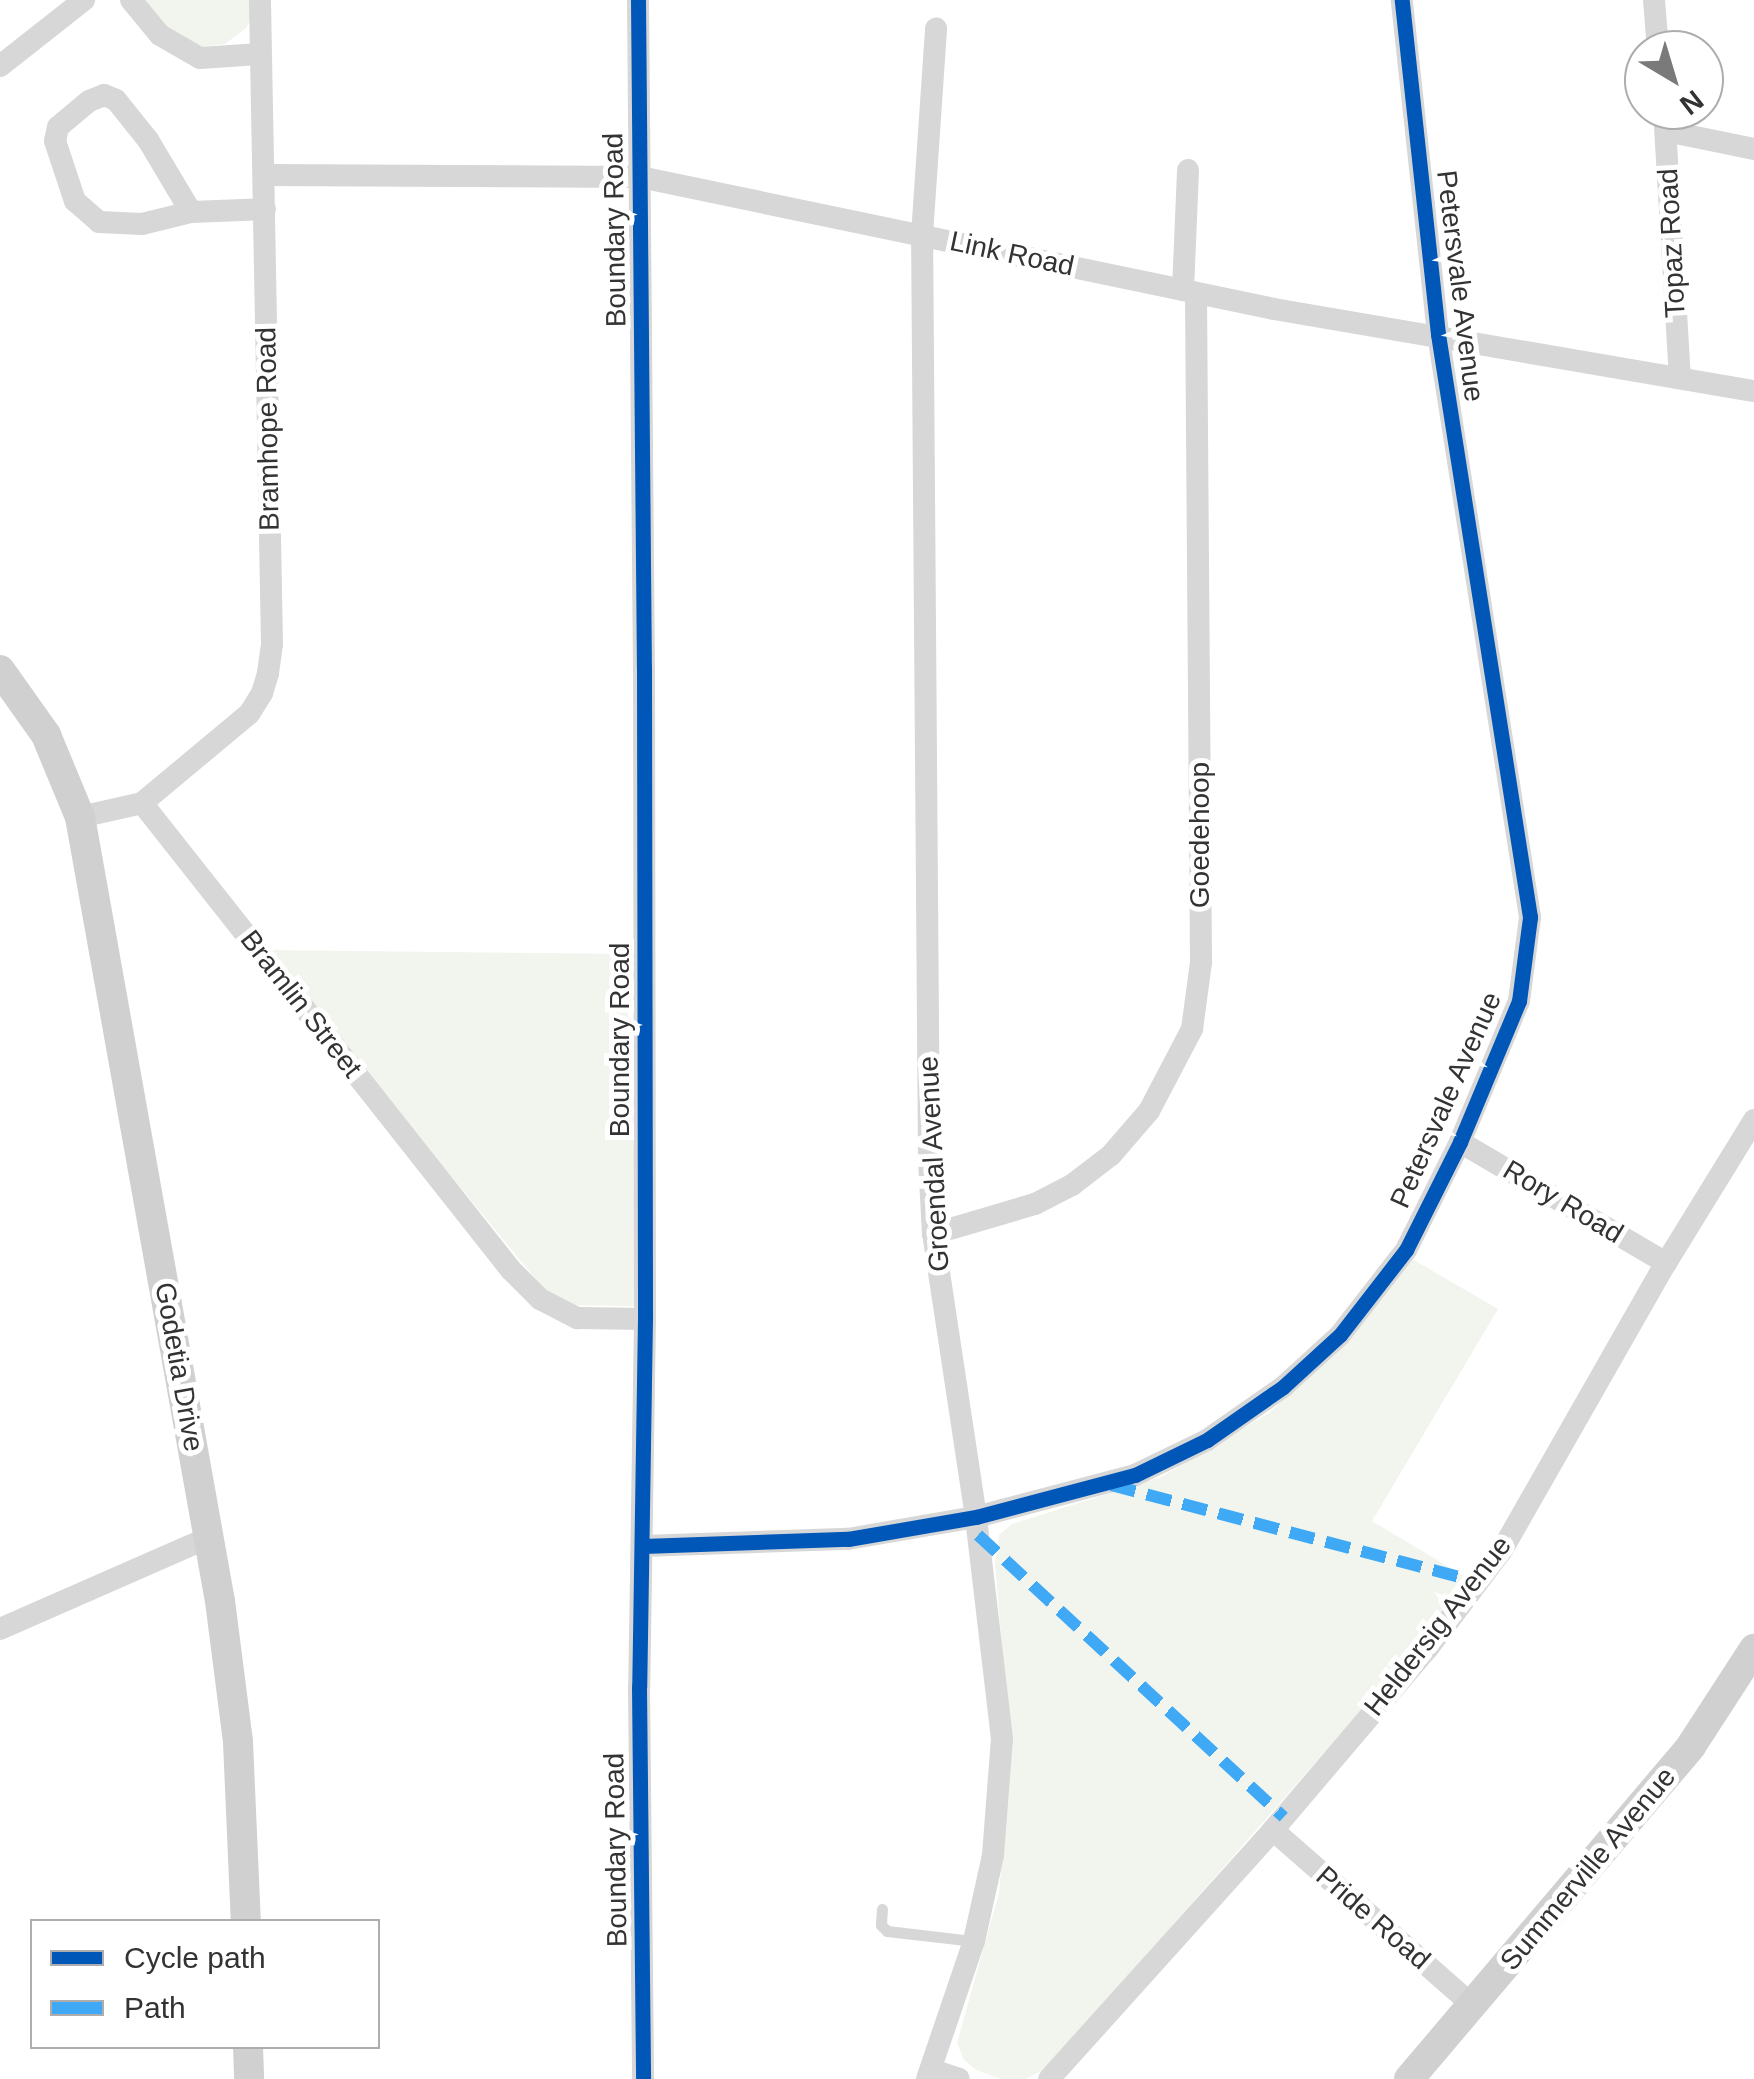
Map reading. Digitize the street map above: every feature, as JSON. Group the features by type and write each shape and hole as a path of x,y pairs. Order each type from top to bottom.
{"street":[{"path":"0,66 84,0"},
{"path":"131,0 160,35 200,58 260,54"},
{"name":"Bramhope Road","path":"142,802 238,725 262,694 268,673 272,644 260,0"},
{"name":"Boundary Road","path":"638,0 645,1319 639,1687 643,2079"},
{"name":"Petersvale Avenue","path":"643,1546 848,1539 976,1517 1135,1475 1206,1440 1283,1387 1340,1335 1406,1250 1460,1142 1519,1001 1530,918 1438,334 1402,0"},
{"path":"1654,0 1656,30"},
{"name":"Groendal Avenue","path":"930,2075 974,1941 993,1855 1002,1739 976,1517 933,1234 927,1077 922,235 936,28"},
{"path":"191,212 148,140 116,100 104,95 89,101 58,128 55,141 75,201 99,222 142,224 191,212 266,210"},
{"name":"Topaz Road","path":"1666,130 1680,376"},
{"path":"1696,130 1754,149"},
{"name":"Goedehoop","path":"933,1234 1034,1204 1110,1156 1149,1111 1192,1028 1201,962 1188,170"},
{"name":"Link Road","path":"265,175 640,177 1190,292 1754,391"},
{"path":"0,670 46,736 80,817 142,802"},
{"name":"Bramlin Street","path":"142,802 512,1270 558,1312 577,1318 645,1319"},
{"name":"Godetia Drive","path":"80,817 210,1537 238,1742 246,1919"},
{"name":"Heldersig Avenue","path":"1050,2079 1273,1830 1428,1648 1502,1550 1666,1263 1754,1120"},
{"name":"Rory Road","path":"1460,1142 1666,1263"},
{"path":"0,1629 210,1537"},
{"name":"Summerville Avenue","path":"1409,2079 1691,1746 1754,1649"},
{"name":"Pride Road","path":"1273,1830 1473,2006"},
{"path":"248,2049 249,2079"},
{"path":"930,2075 959,2079"}],"lane":[{"path":"882,1909 881,1925 887,1931 974,1941"}],"shaded area":[{"path":"144,0 252,0 252,17 246,28 225,44 199,47 176,37"},
{"path":"265,950 625,954 641,1306 557,1305"},
{"path":"1412,1259 1498,1309 1372,1521 1469,1579 1416,1648 1048,2067 1026,2079 1001,2079 976,2070 964,2060 957,2043 999,1893 1011,1760 995,1562 999,1535 1012,1524 1161,1477 1269,1413 1349,1341"}],"marked path":[{"path":"1111,1485 1478,1582"},
{"path":"978,1535 1284,1817"}],"cycle path":[{"path":"638,0 644,668 645,1319 639,1687 643,2079"},
{"path":"643,1546 848,1539 976,1517 1135,1475 1207,1440 1283,1387 1340,1335 1406,1250 1460,1142 1519,1001 1530,917 1438,334 1402,0"}]}
